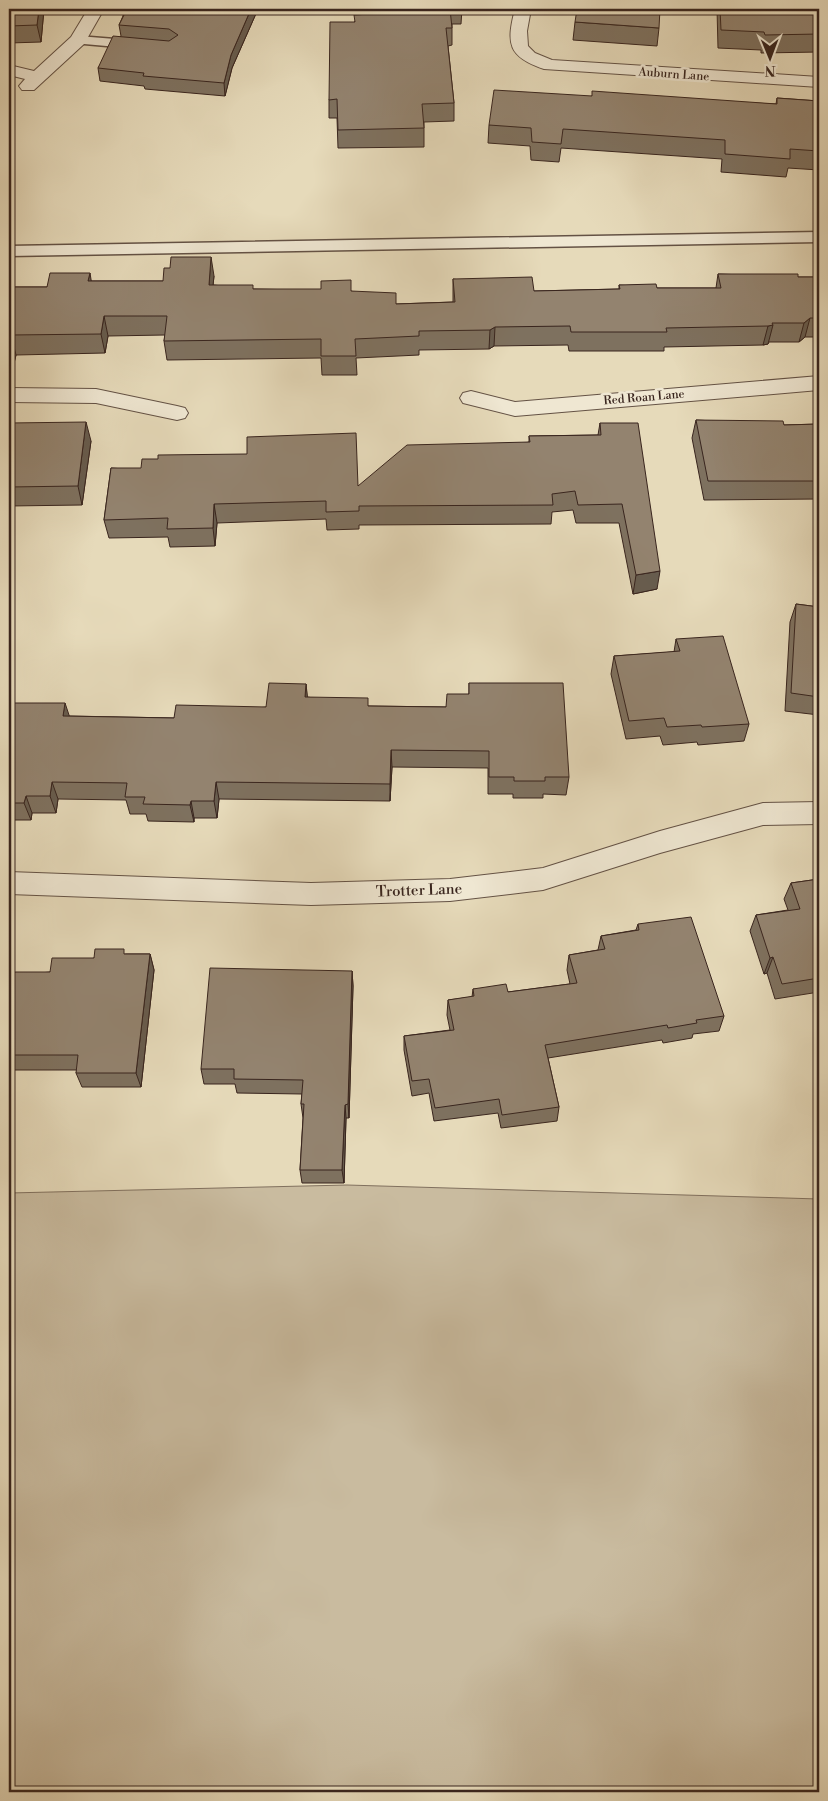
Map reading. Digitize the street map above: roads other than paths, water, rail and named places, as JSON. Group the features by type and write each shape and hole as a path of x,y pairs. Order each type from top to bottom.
{"street":[{"path":"9,70 33,82 78,40 96,9"},
{"name":"Auburn Lane","path":"523,9 518,31 518,46 529,59 573,67 819,82"},
{"name":"Red Roan Lane","path":"471,398 515,409 819,383"},
{"path":"9,395 96,396 177,413"},
{"name":"Trotter Lane","path":"9,883 310,894 450,890 543,880 660,842 763,814 819,813"}],"lane":[{"path":"78,40 152,46"},
{"path":"9,250 819,237"}]}
